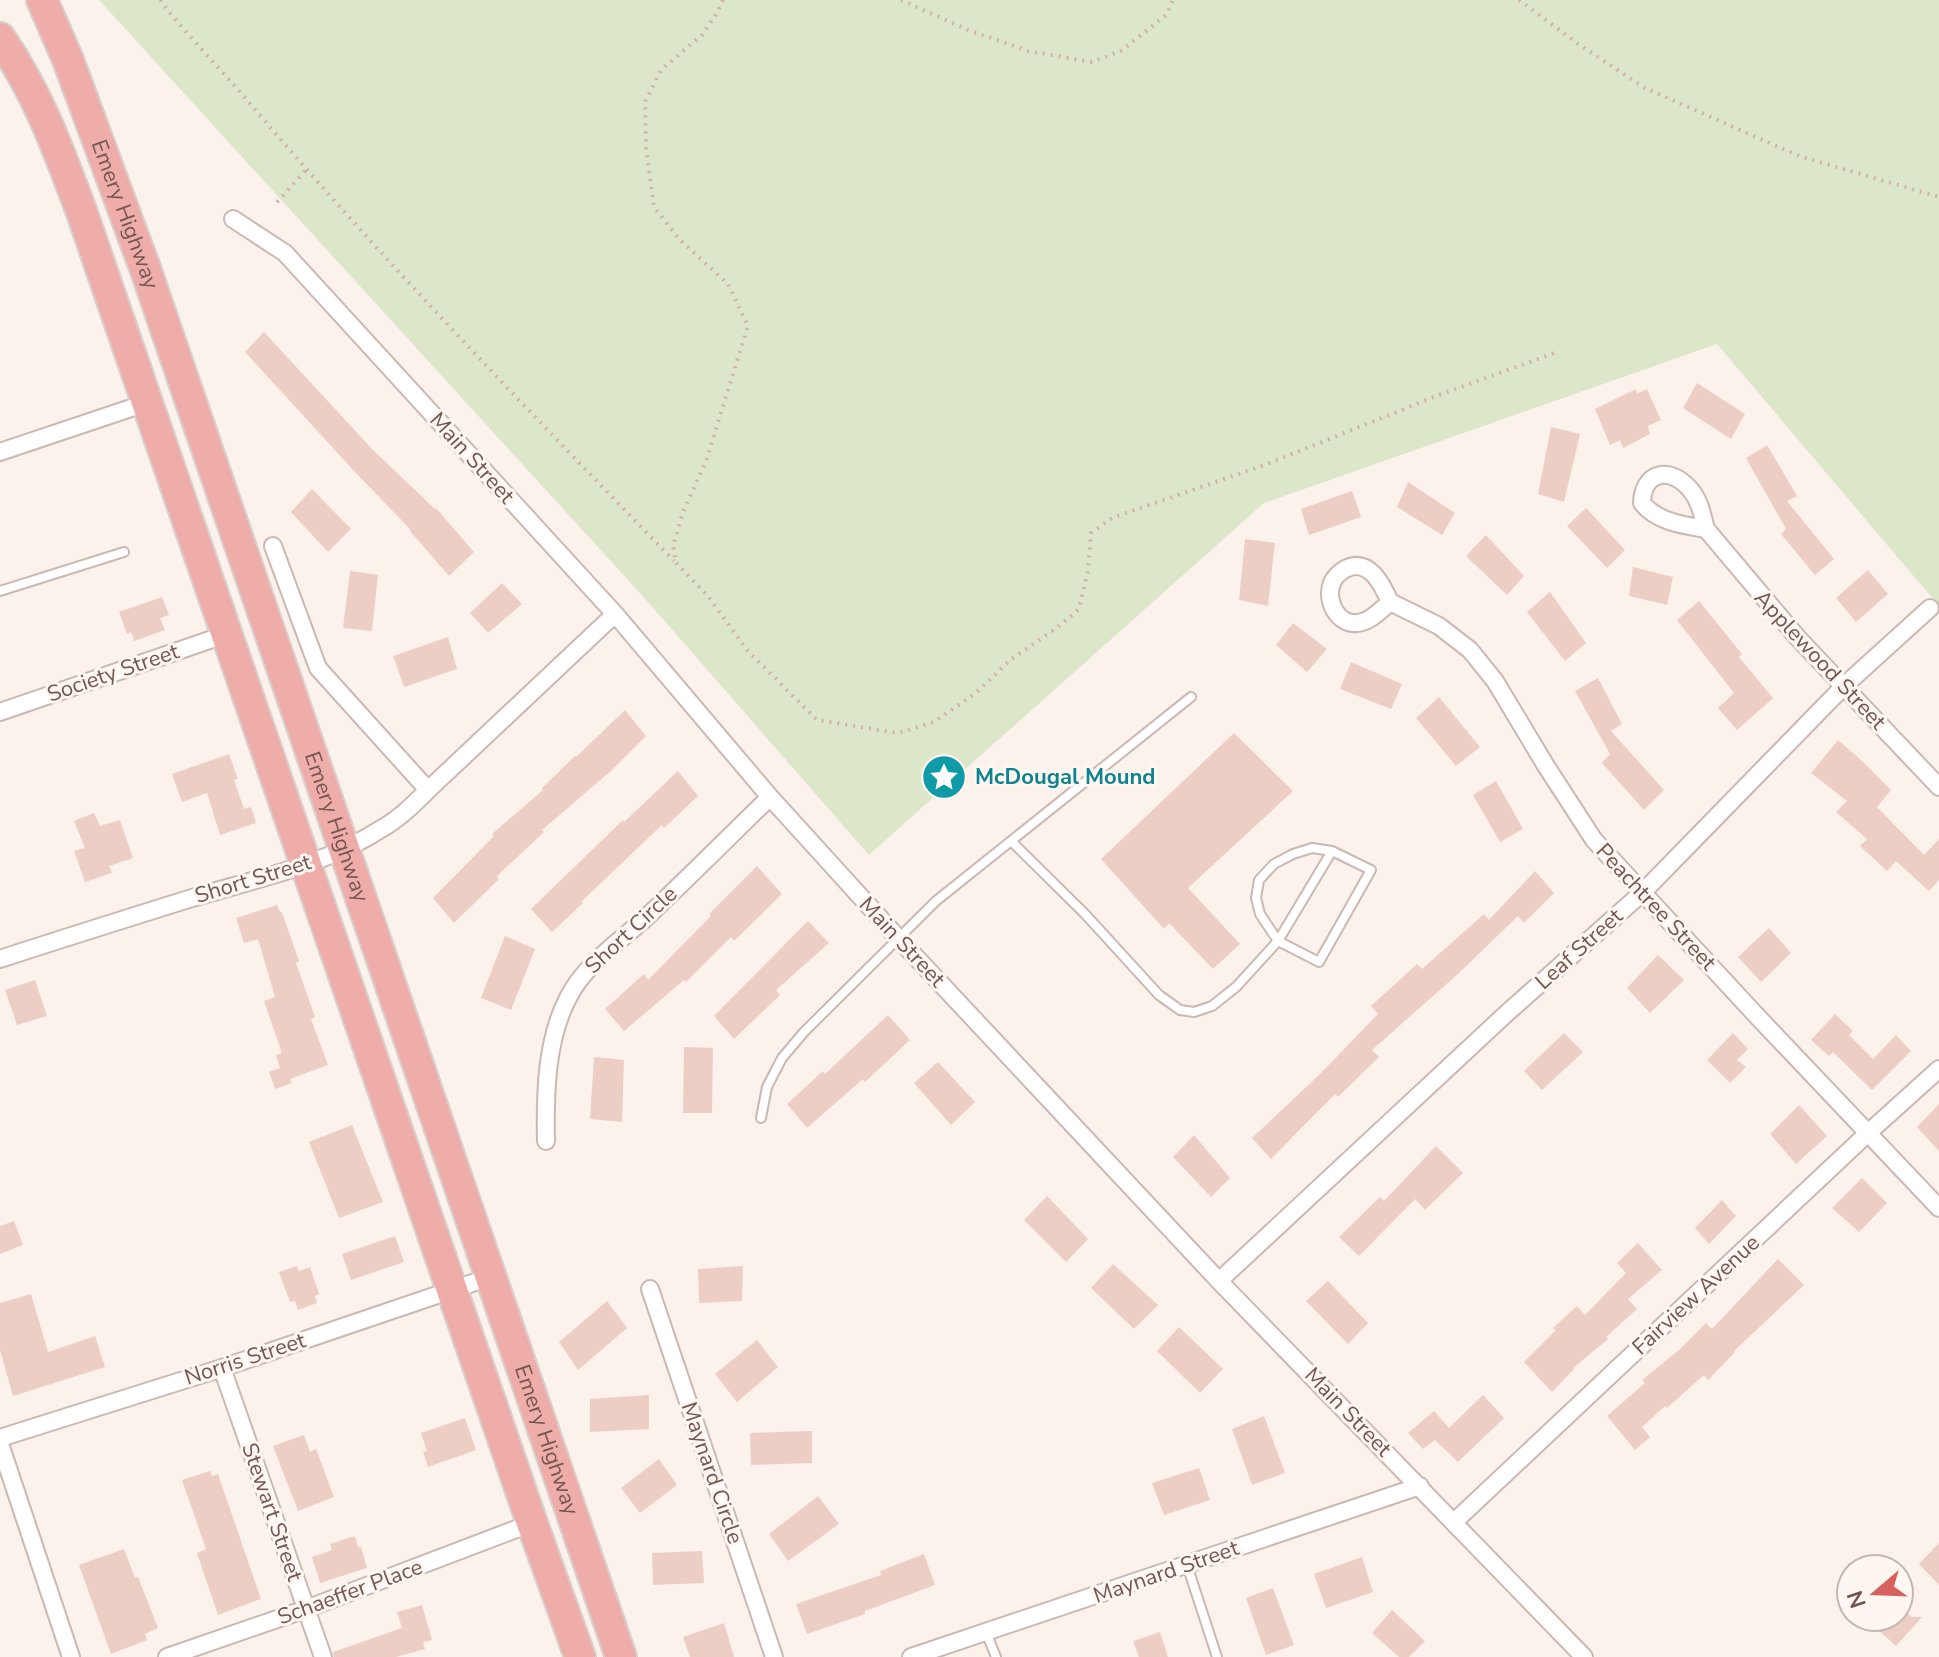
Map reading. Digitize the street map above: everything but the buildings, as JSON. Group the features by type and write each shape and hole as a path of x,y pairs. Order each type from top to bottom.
{"highway":[{"name":"Emery Highway","path":"42,0 68,60 145,268 621,1657"},
{"name":"Emery Highway","path":"0,38 40,104 82,213 580,1657"}],"street":[{"name":"Main Street","path":"233,219 285,253 615,614 770,797 898,938 1219,1281 1584,1657"},
{"path":"0,452 146,403"},
{"name":"Applewood Street","path":"1706,529 1788,627 1939,787"},
{"path":"273,546 318,668 428,790"},
{"name":"Peachtree Street","path":"1390,602 1439,626 1470,650 1495,681 1594,840 1939,1208"},
{"name":"Leaf Street","path":"1219,1281 1507,1013 1643,892 1844,686 1930,608"},
{"name":"Short Street","path":"0,959 306,864 345,849 382,829 405,812 615,614"},
{"name":"Society Street","path":"0,712 227,634"},
{"name":"Short Circle","path":"546,1141 545,1088 553,1045 560,1015 582,974 770,797"},
{"name":"Fairview Avenue","path":"1454,1522 1939,1069"},
{"name":"Norris Street","path":"0,1441 490,1277"},
{"name":"Maynard Circle","path":"650,1289 774,1657"},
{"name":"Stewart Street","path":"222,1368 323,1657"},
{"path":"0,1441 71,1657"},
{"name":"Maynard Street","path":"911,1657 1420,1486"},
{"name":"Schaeffer Place","path":"167,1657 306,1609 532,1523"}],"lane":[{"path":"0,591 124,552"},
{"path":"761,1118 767,1087 782,1058 898,938 936,901 1191,697"},
{"path":"1011,841 1085,914 1159,995 1180,1010 1194,1012 1212,1006 1236,987 1278,941 1332,851"},
{"path":"1312,848 1332,851 1371,870 1319,962 1278,941 1260,914 1256,898 1259,880 1274,864 1312,848"},
{"path":"1187,1565 1217,1657"},
{"path":"986,1632 996,1657"}],"path":[{"path":"160,0 180,27 306,170 707,595 748,651 817,720 898,733 934,722 977,692 1010,660 1079,609 1088,571 1091,533 1112,518 1267,464 1554,353"},
{"path":"676,563 673,546 683,512 706,461 748,326 728,284 680,240 654,207 646,147 645,102 661,70 702,35 723,0"},
{"path":"901,0 968,30 1028,51 1092,62 1121,51 1166,15 1173,0"},
{"path":"1519,0 1645,88 1799,156 1939,197"},
{"path":"277,202 306,170"}],"green space":[{"path":"99,0 1939,0 1939,606 1717,344 1264,503 869,855 648,602"}],"place":[{"name":"McDougal Mound","path":"944,777"}]}
